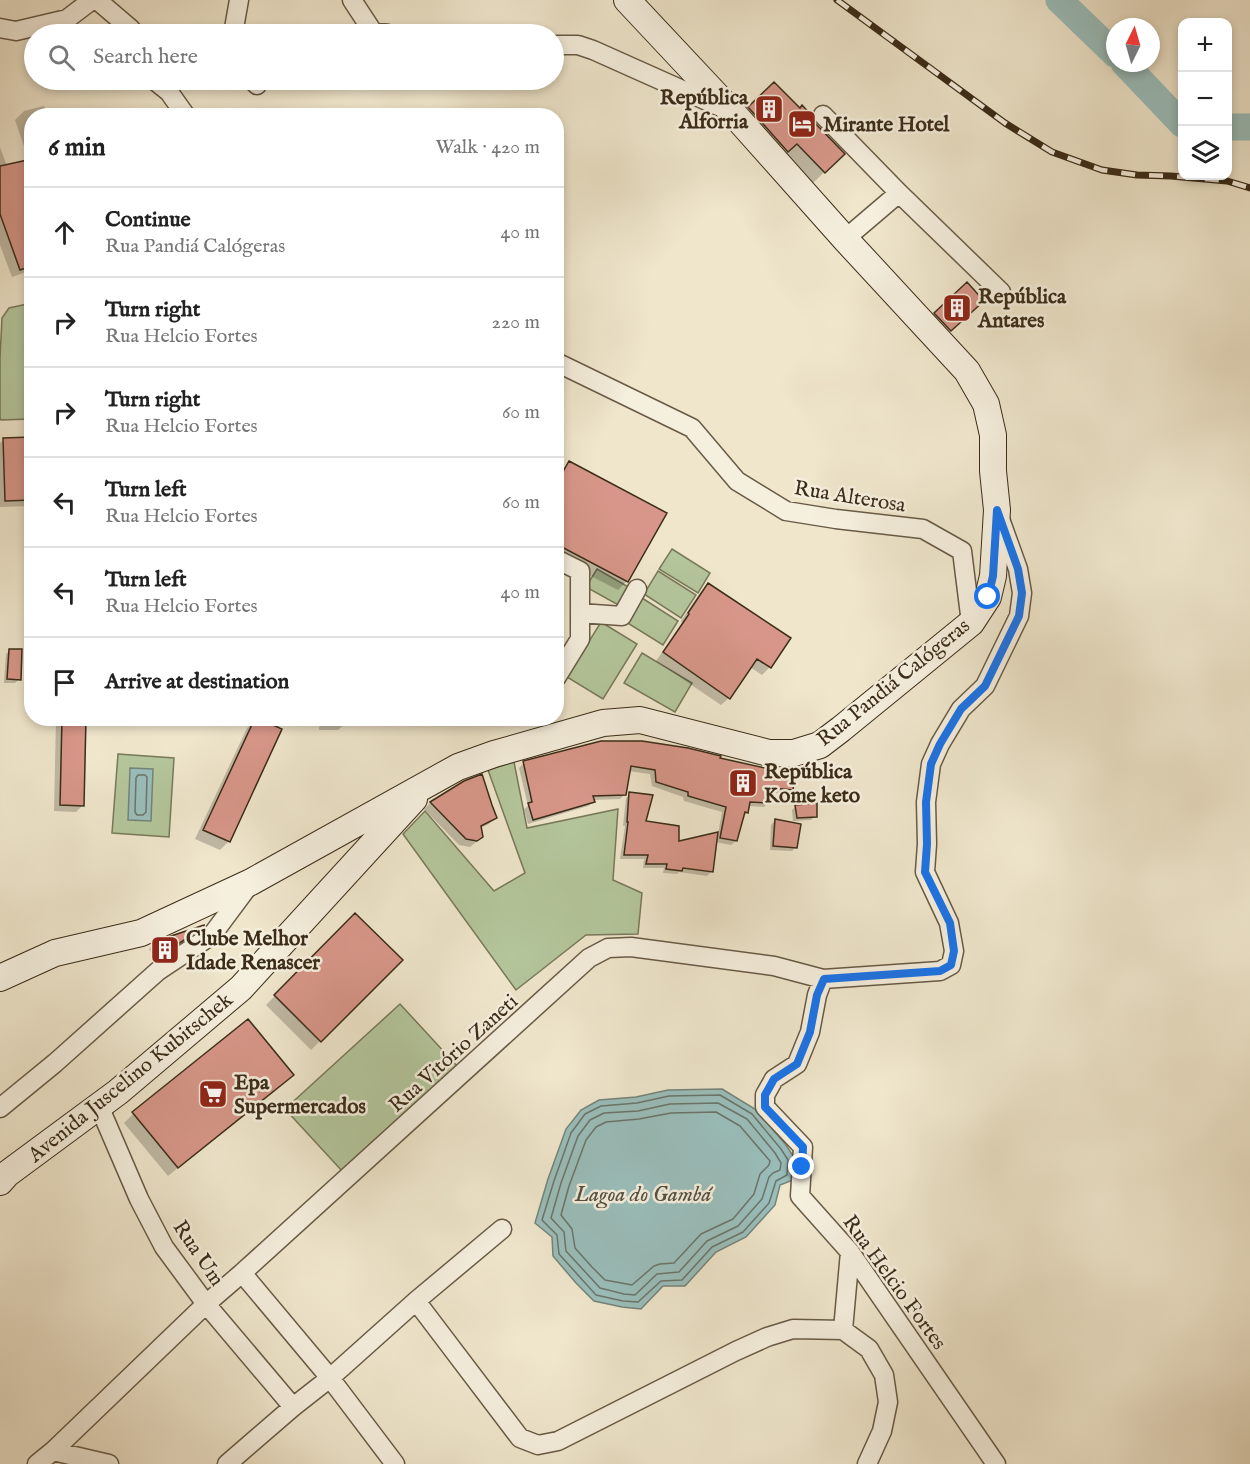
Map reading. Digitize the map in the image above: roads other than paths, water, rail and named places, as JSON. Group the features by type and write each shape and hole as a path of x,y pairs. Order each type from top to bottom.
{"street":[{"path":"46,24 67,19 92,0"},
{"path":"97,0 125,24"},
{"path":"234,24 239,0"},
{"path":"352,0 368,24"},
{"name":"Rua Pandiá Calógeras","path":"0,978 55,953 141,933 251,882 458,767 494,754 603,723 640,720 769,753 794,753 820,745 971,623 988,597 993,576 997,510 993,471 993,435 986,404 967,371 627,0"},
{"path":"0,28 16,31 24,29"},
{"path":"564,45 578,45 593,50 732,112"},
{"path":"166,90 182,108"},
{"path":"823,115 1001,292"},
{"path":"845,239 899,193"},
{"name":"Rua Alterosa","path":"564,366 692,428 737,481 786,511 922,529 962,551 971,623"},
{"path":"824,979 940,971 951,965 954,951 950,923 925,872 926,802 931,764 940,744 961,709 985,686 1019,616 1022,593 1018,569 997,510"},
{"path":"564,563 580,571 580,639 564,665"},
{"path":"580,613 622,616 637,589"},
{"name":"Avenida Juscelino Kubitschek","path":"0,1182 7,1174 127,1085 241,988 428,783"},
{"path":"0,1108 55,1063 158,971 212,934 251,882"},
{"name":"Rua Vitório Zaneti","path":"37,1464 206,1304 589,958 608,948 631,947 774,966 824,979"},
{"name":"Rua Helcio Fortes","path":"824,979 817,995 810,1032 797,1064 774,1079 765,1095 765,1107 803,1147 800,1196 850,1252 996,1464"},
{"name":"Rua Um","path":"99,1106 139,1199 164,1247 206,1304 293,1407"},
{"path":"227,1464 330,1378 416,1300 502,1229"},
{"path":"843,1330 850,1252"},
{"path":"242,1273 330,1378 395,1464"},
{"path":"416,1300 520,1438 538,1445 558,1441 767,1337 793,1329 843,1330 869,1349 884,1375 888,1402 882,1431 867,1464"},
{"path":"53,1450 109,1464"}],"water":[{"path":"130,768 153,769 151,821 128,820"},
{"name":"Lagoa do Gambá","path":"722,1089 755,1109 786,1145 795,1159 793,1180 780,1185 775,1205 746,1237 716,1252 685,1286 663,1286 641,1309 594,1301 553,1256 552,1237 535,1223 566,1129 581,1110 599,1100 636,1097 668,1090"}],"waterway":[{"path":"1059,0 1106,45"},
{"path":"1133,72 1178,120"},
{"path":"1232,127 1250,127"}],"railway":[{"path":"837,0 1005,123 1052,152 1102,170 1137,175 1227,181 1250,188"}],"place":[{"name":"República Alforria","path":"769,109"},
{"name":"Mirante Hotel","path":"802,124"},
{"name":"República Antares","path":"957,308"},
{"name":"República Kome keto","path":"743,783"},
{"name":"Clube Melhor Idade Renascer","path":"165,950"},
{"name":"Epa Supermercados","path":"213,1094"}]}
